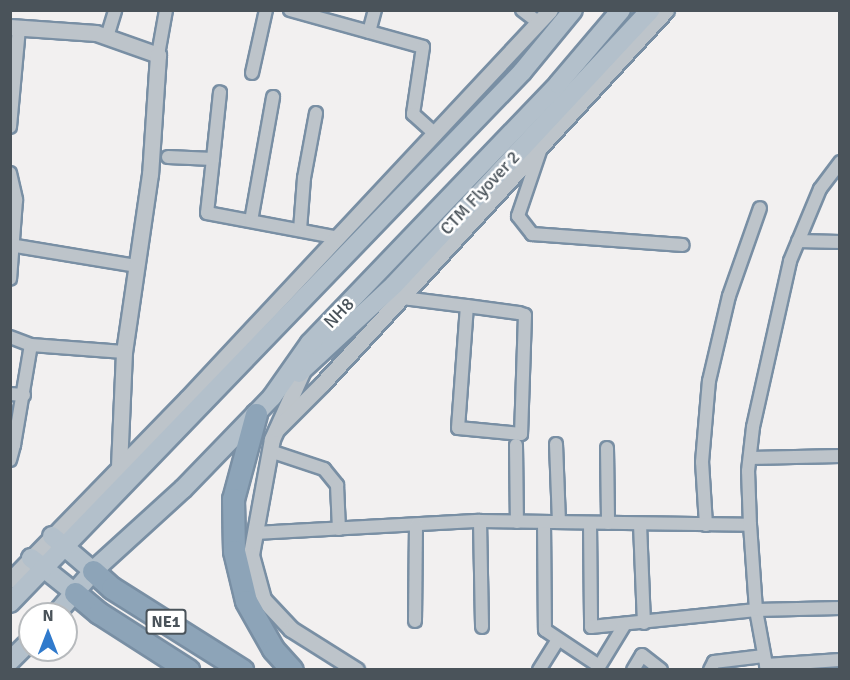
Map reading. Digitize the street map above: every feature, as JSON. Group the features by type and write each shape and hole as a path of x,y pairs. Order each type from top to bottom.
{"highway":[{"path":"256,414 233,499 234,551 246,601 273,649 292,669"},
{"name":"NE1","path":"93,571 112,588 242,669"},
{"name":"NE1","path":"75,593 99,613 189,669"}],"main road":[{"name":"NH8","path":"10,603 37,563 519,76 573,10"},
{"name":"NH8","path":"67,602 93,571 183,489 272,397 310,343 558,84 621,10"},
{"name":"CTM Flyover 2","path":"272,397 410,268 650,10"},
{"path":"58,541 93,571"},
{"path":"37,563 75,593"}],"street":[{"path":"107,37 115,10"},
{"path":"119,468 124,352 150,174 158,56 166,10"},
{"path":"252,73 266,10"},
{"path":"290,10 318,14 369,32 423,47 413,114 436,135"},
{"path":"369,32 375,10"},
{"path":"522,10 539,23"},
{"path":"58,541 119,468 436,135 550,10"},
{"path":"276,429 401,298 666,10"},
{"path":"10,127 15,27 96,33 158,56"},
{"path":"503,62 519,76"},
{"path":"220,92 207,213 339,238"},
{"path":"251,221 273,97"},
{"path":"300,230 304,178 316,113"},
{"path":"542,144 518,216 532,234 683,245"},
{"path":"168,157 213,159"},
{"path":"766,664 756,610 750,525 750,459 753,427 772,332 798,241 820,189 840,162"},
{"path":"10,173 13,210 10,279"},
{"path":"706,525 702,462 709,381 729,296 760,208"},
{"path":"798,241 840,242"},
{"path":"13,245 137,266"},
{"path":"401,298 467,306 525,315 521,434 458,428 467,306"},
{"path":"10,337 31,345 124,352"},
{"path":"10,460 24,395 31,345"},
{"path":"303,370 276,429 251,555 263,600 291,629 356,669"},
{"path":"10,394 24,395"},
{"path":"556,444 559,522"},
{"path":"516,445 517,522"},
{"path":"607,448 608,523"},
{"path":"270,451 324,469 337,485 339,529"},
{"path":"750,459 840,456"},
{"path":"255,533 480,521 750,525"},
{"path":"480,521 482,627"},
{"path":"544,522 545,630 598,668 625,624"},
{"path":"590,523 591,627 756,610 840,608"},
{"path":"640,524 644,623"},
{"path":"415,621 416,525"},
{"path":"13,573 37,563"},
{"path":"539,669 558,639"},
{"path":"633,669 642,655 661,669"},
{"path":"713,667 840,660"}]}
